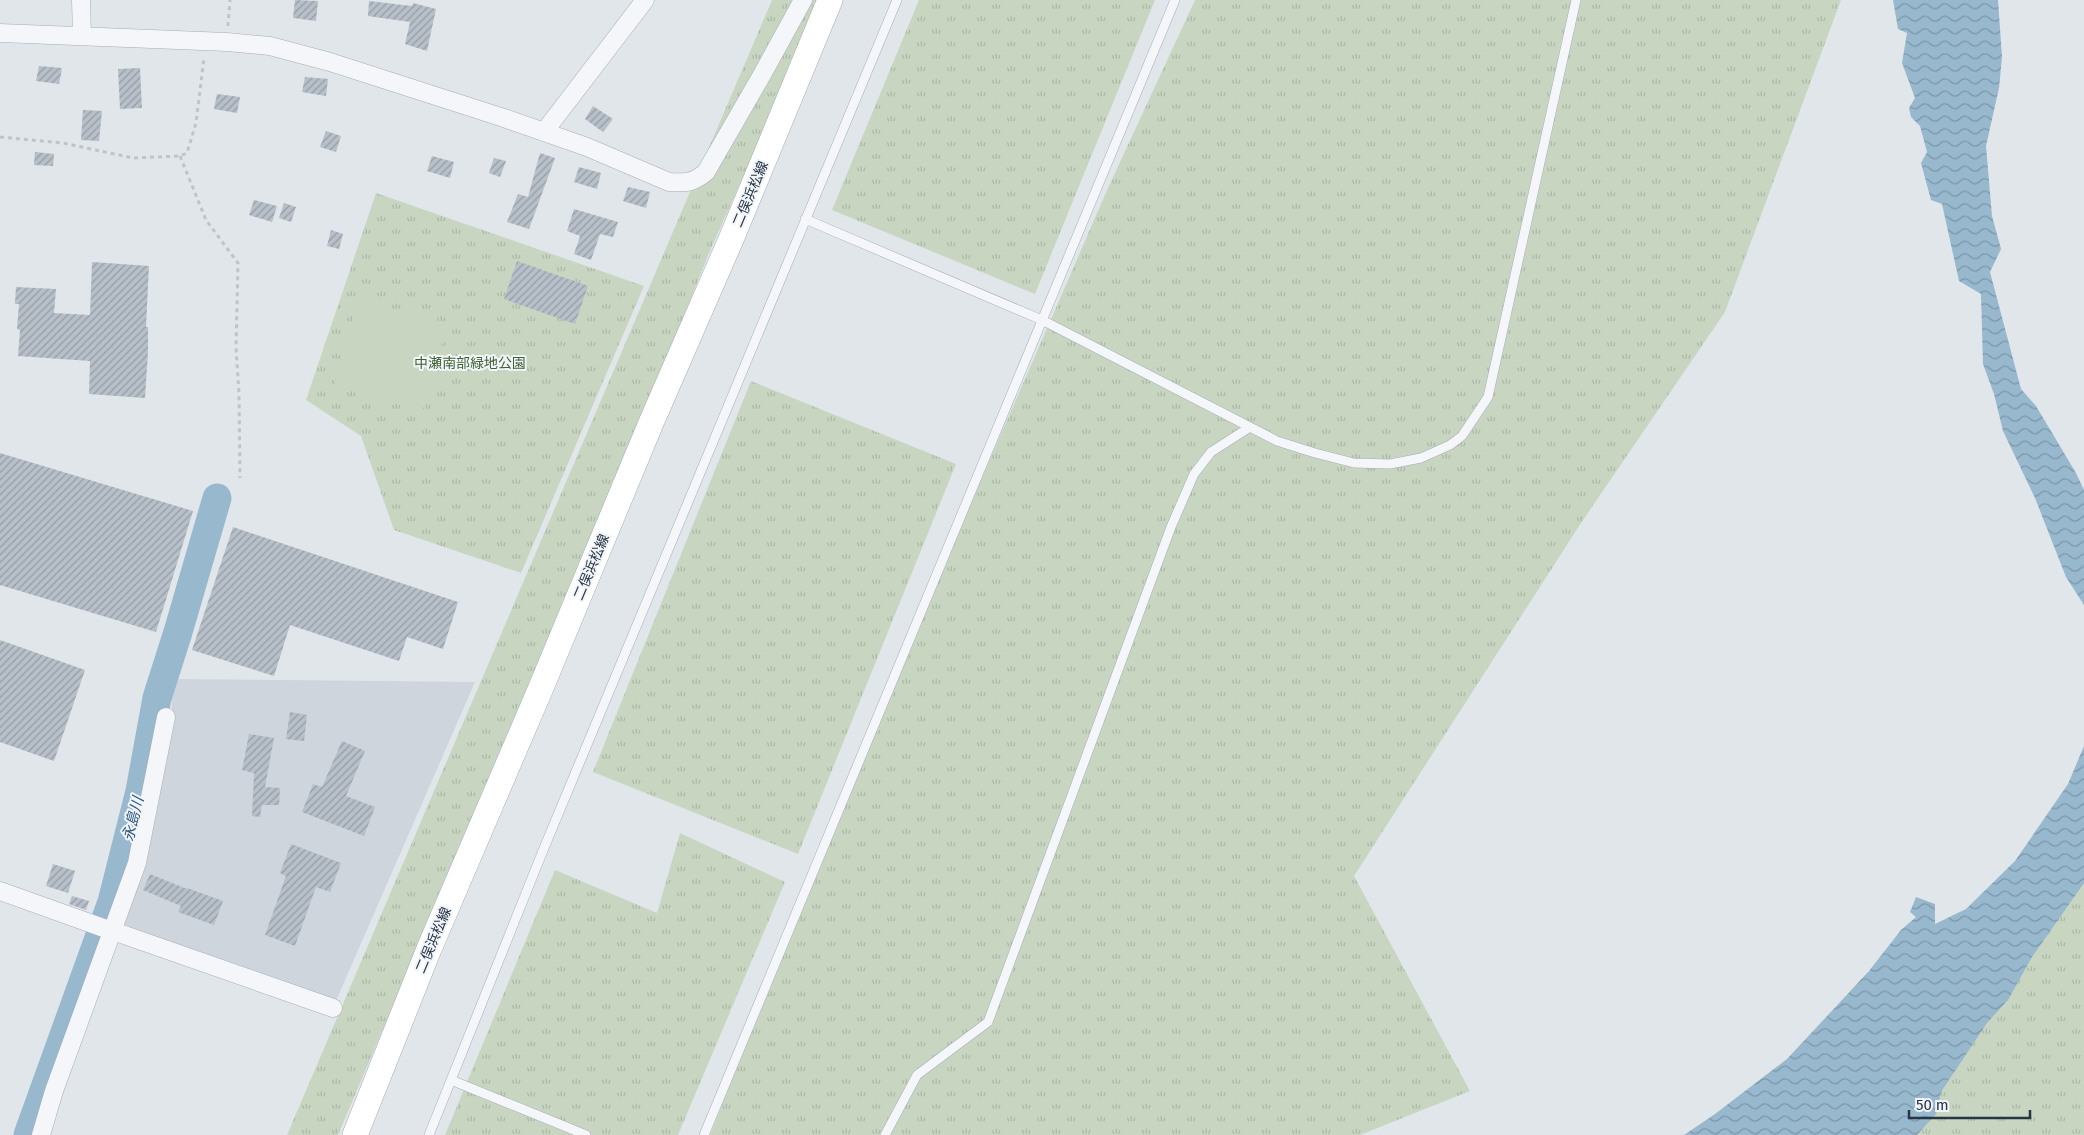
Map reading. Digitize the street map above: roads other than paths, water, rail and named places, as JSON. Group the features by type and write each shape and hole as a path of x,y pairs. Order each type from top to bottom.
{"main road":[{"name":"二俣浜松線","path":"355,1135 432,940 732,237 830,0"}],"street":[{"path":"81,0 82,36"},
{"path":"544,132 645,0"},
{"path":"0,32 226,42 270,46 330,62 544,132 587,147 669,182 695,181 706,172 717,155 803,0"},
{"path":"41,1135 107,929 136,863 166,718"},
{"path":"0,891 333,1008"}],"lane":[{"path":"429,1135 546,844 897,0"},
{"path":"704,1135 1175,0"},
{"path":"805,219 1042,320 1277,441 1354,463 1390,464 1421,458 1450,445 1462,436 1488,397 1576,0"},
{"path":"885,1135 917,1075 988,1022 1171,526 1194,474 1211,452 1250,427"},
{"path":"451,1080 586,1135"}],"water":[{"path":"1893,0 1998,0 2002,57 1999,88 1986,146 1992,216 2001,249 1990,272 2021,389 2036,406 2084,490 2084,605 2066,577 2035,498 2003,431 1994,394 1983,364 1981,294 1959,281 1942,204 1931,200 1921,163 1927,152 1920,126 1911,117 1909,108 1915,98 1902,63 1907,33 1898,29"},
{"path":"2084,746 2084,883 2032,957 2008,1000 1987,1023 1941,1092 1936,1114 1917,1135 1684,1135 1715,1114 1787,1059 1869,971 1901,930 1916,917 1910,912 1916,897 1935,904 1935,924 1966,909 2015,861 2068,784"}],"waterway":[{"name":"永島川","path":"28,1135 112,902 140,791 157,698 217,498"}],"park label":[{"name":"中瀬南部緑地公園","path":"470,363"}]}
